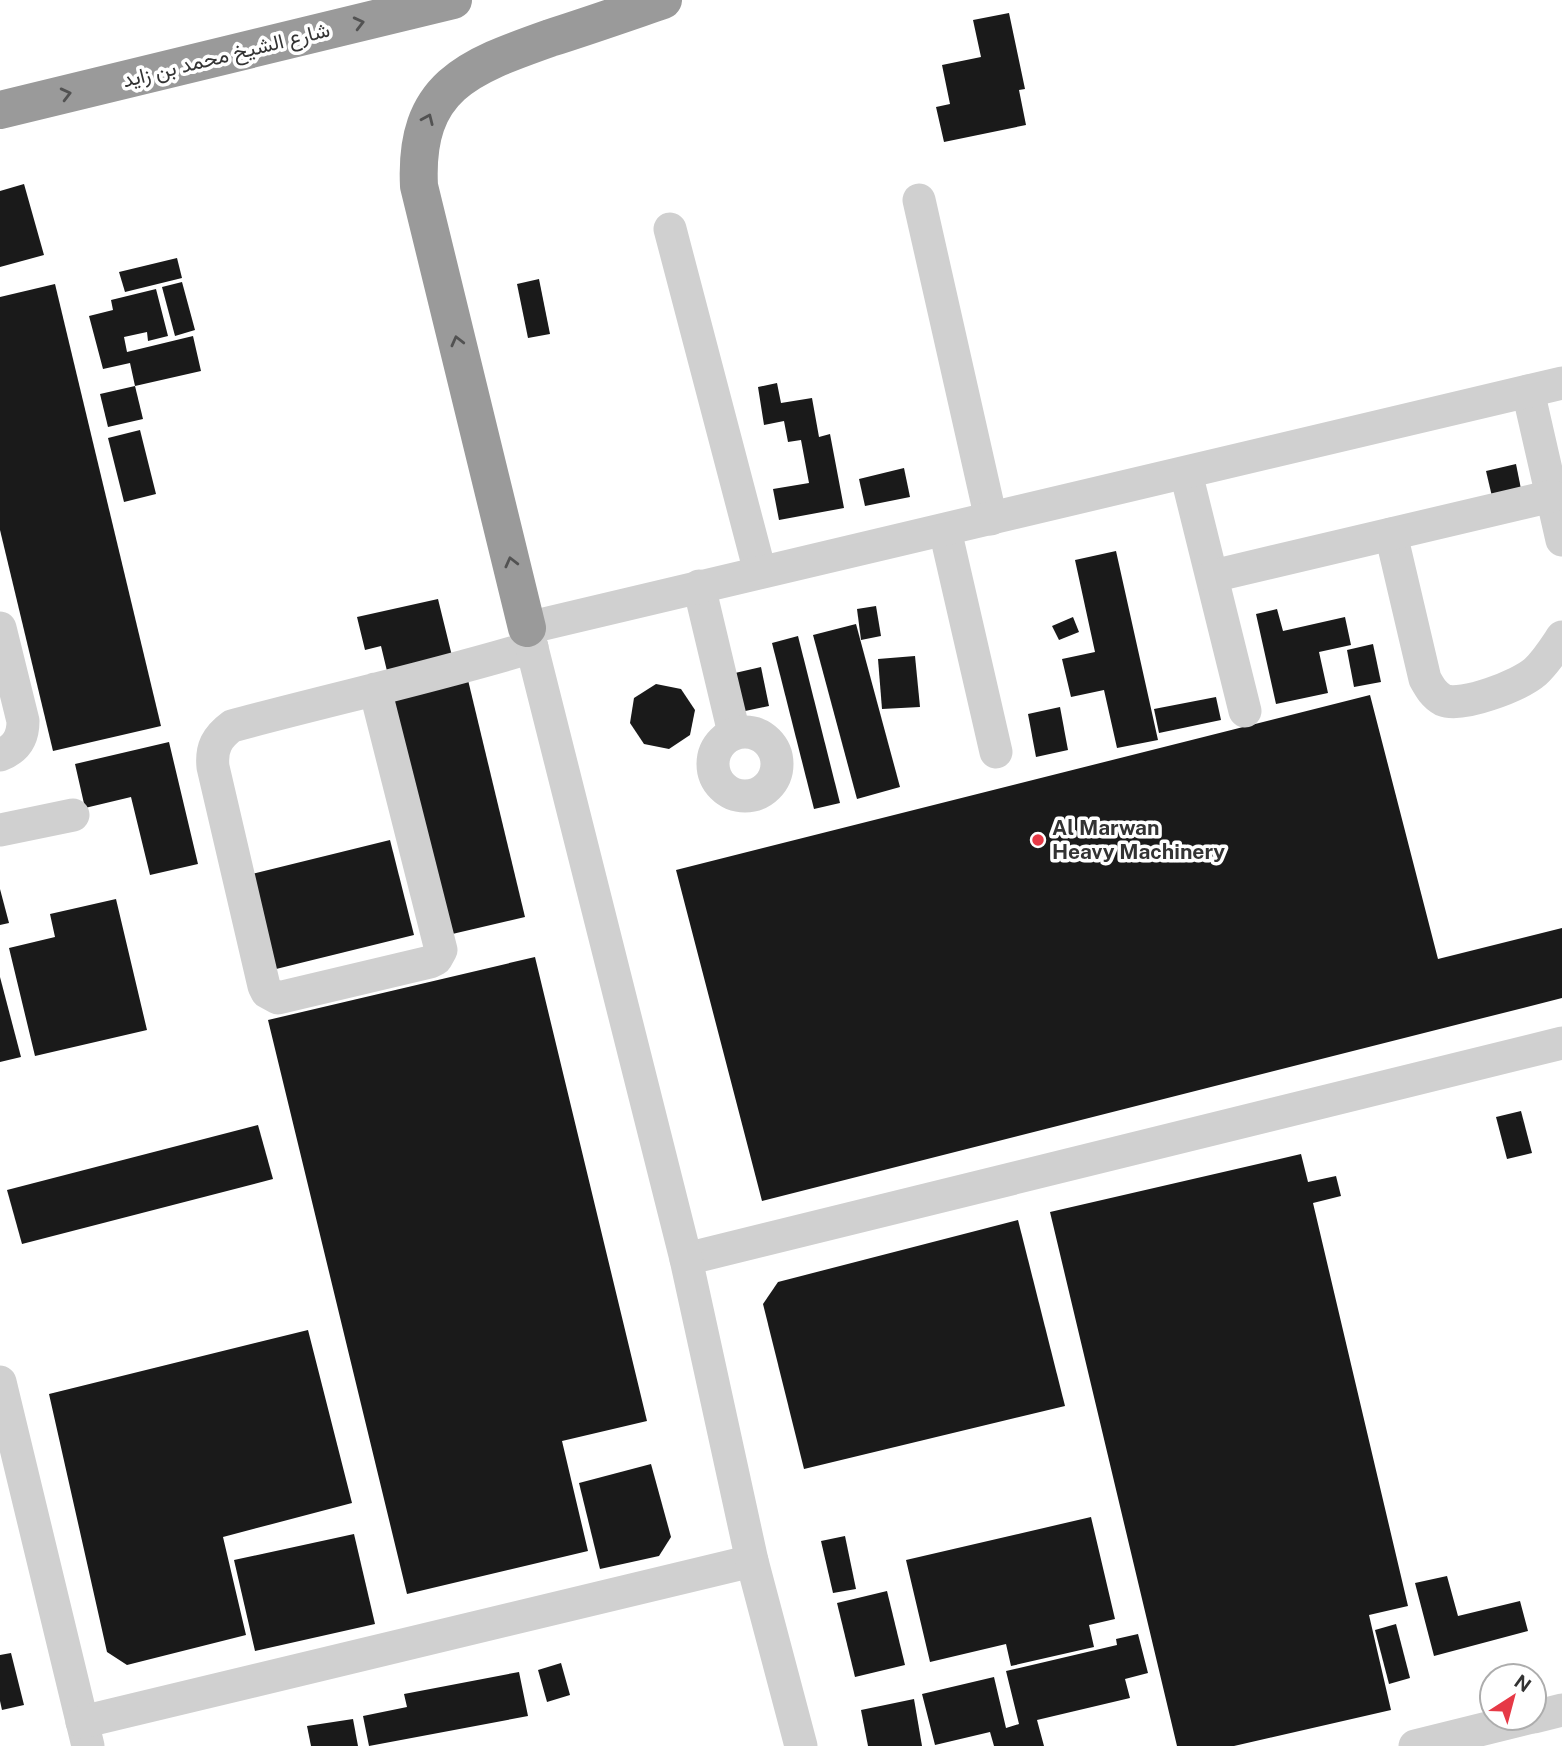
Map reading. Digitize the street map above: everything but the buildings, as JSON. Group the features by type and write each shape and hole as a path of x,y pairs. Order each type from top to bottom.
{"highway":[{"name":"شارع الشيخ محمد بن زايد","path":"0,110 453,0"},
{"path":"530,638 419,186 417,159 423,132 434,108 449,87 469,70 496,57 663,0"}],"street":[{"path":"919,200 991,519"},
{"path":"670,229 760,572"},
{"path":"375,689 441,950 436,959 430,962 278,998 272,996 264,986 213,767 215,743 222,733 232,726 375,689 463,668 530,638 699,586 1562,383"},
{"path":"1528,391 1562,540"},
{"path":"1186,473 1245,711"},
{"path":"1213,576 1552,496"},
{"path":"945,530 996,752"},
{"path":"1391,534 1425,679 1432,691 1444,700 1458,702 1518,683 1534,673 1562,637"},
{"path":"699,586 734,733"},
{"path":"0,628 23,722 19,741 13,749 0,755"},
{"path":"530,638 686,1259 752,1561 801,1746"},
{"path":"0,830 73,815"},
{"path":"686,1259 1562,1043"},
{"path":"0,1382 7,1446 85,1734 752,1561"},
{"path":"1415,1746 1478,1730"}],"place":[{"name":"Al Marwan Heavy Machinery","path":"1038,840"}]}
